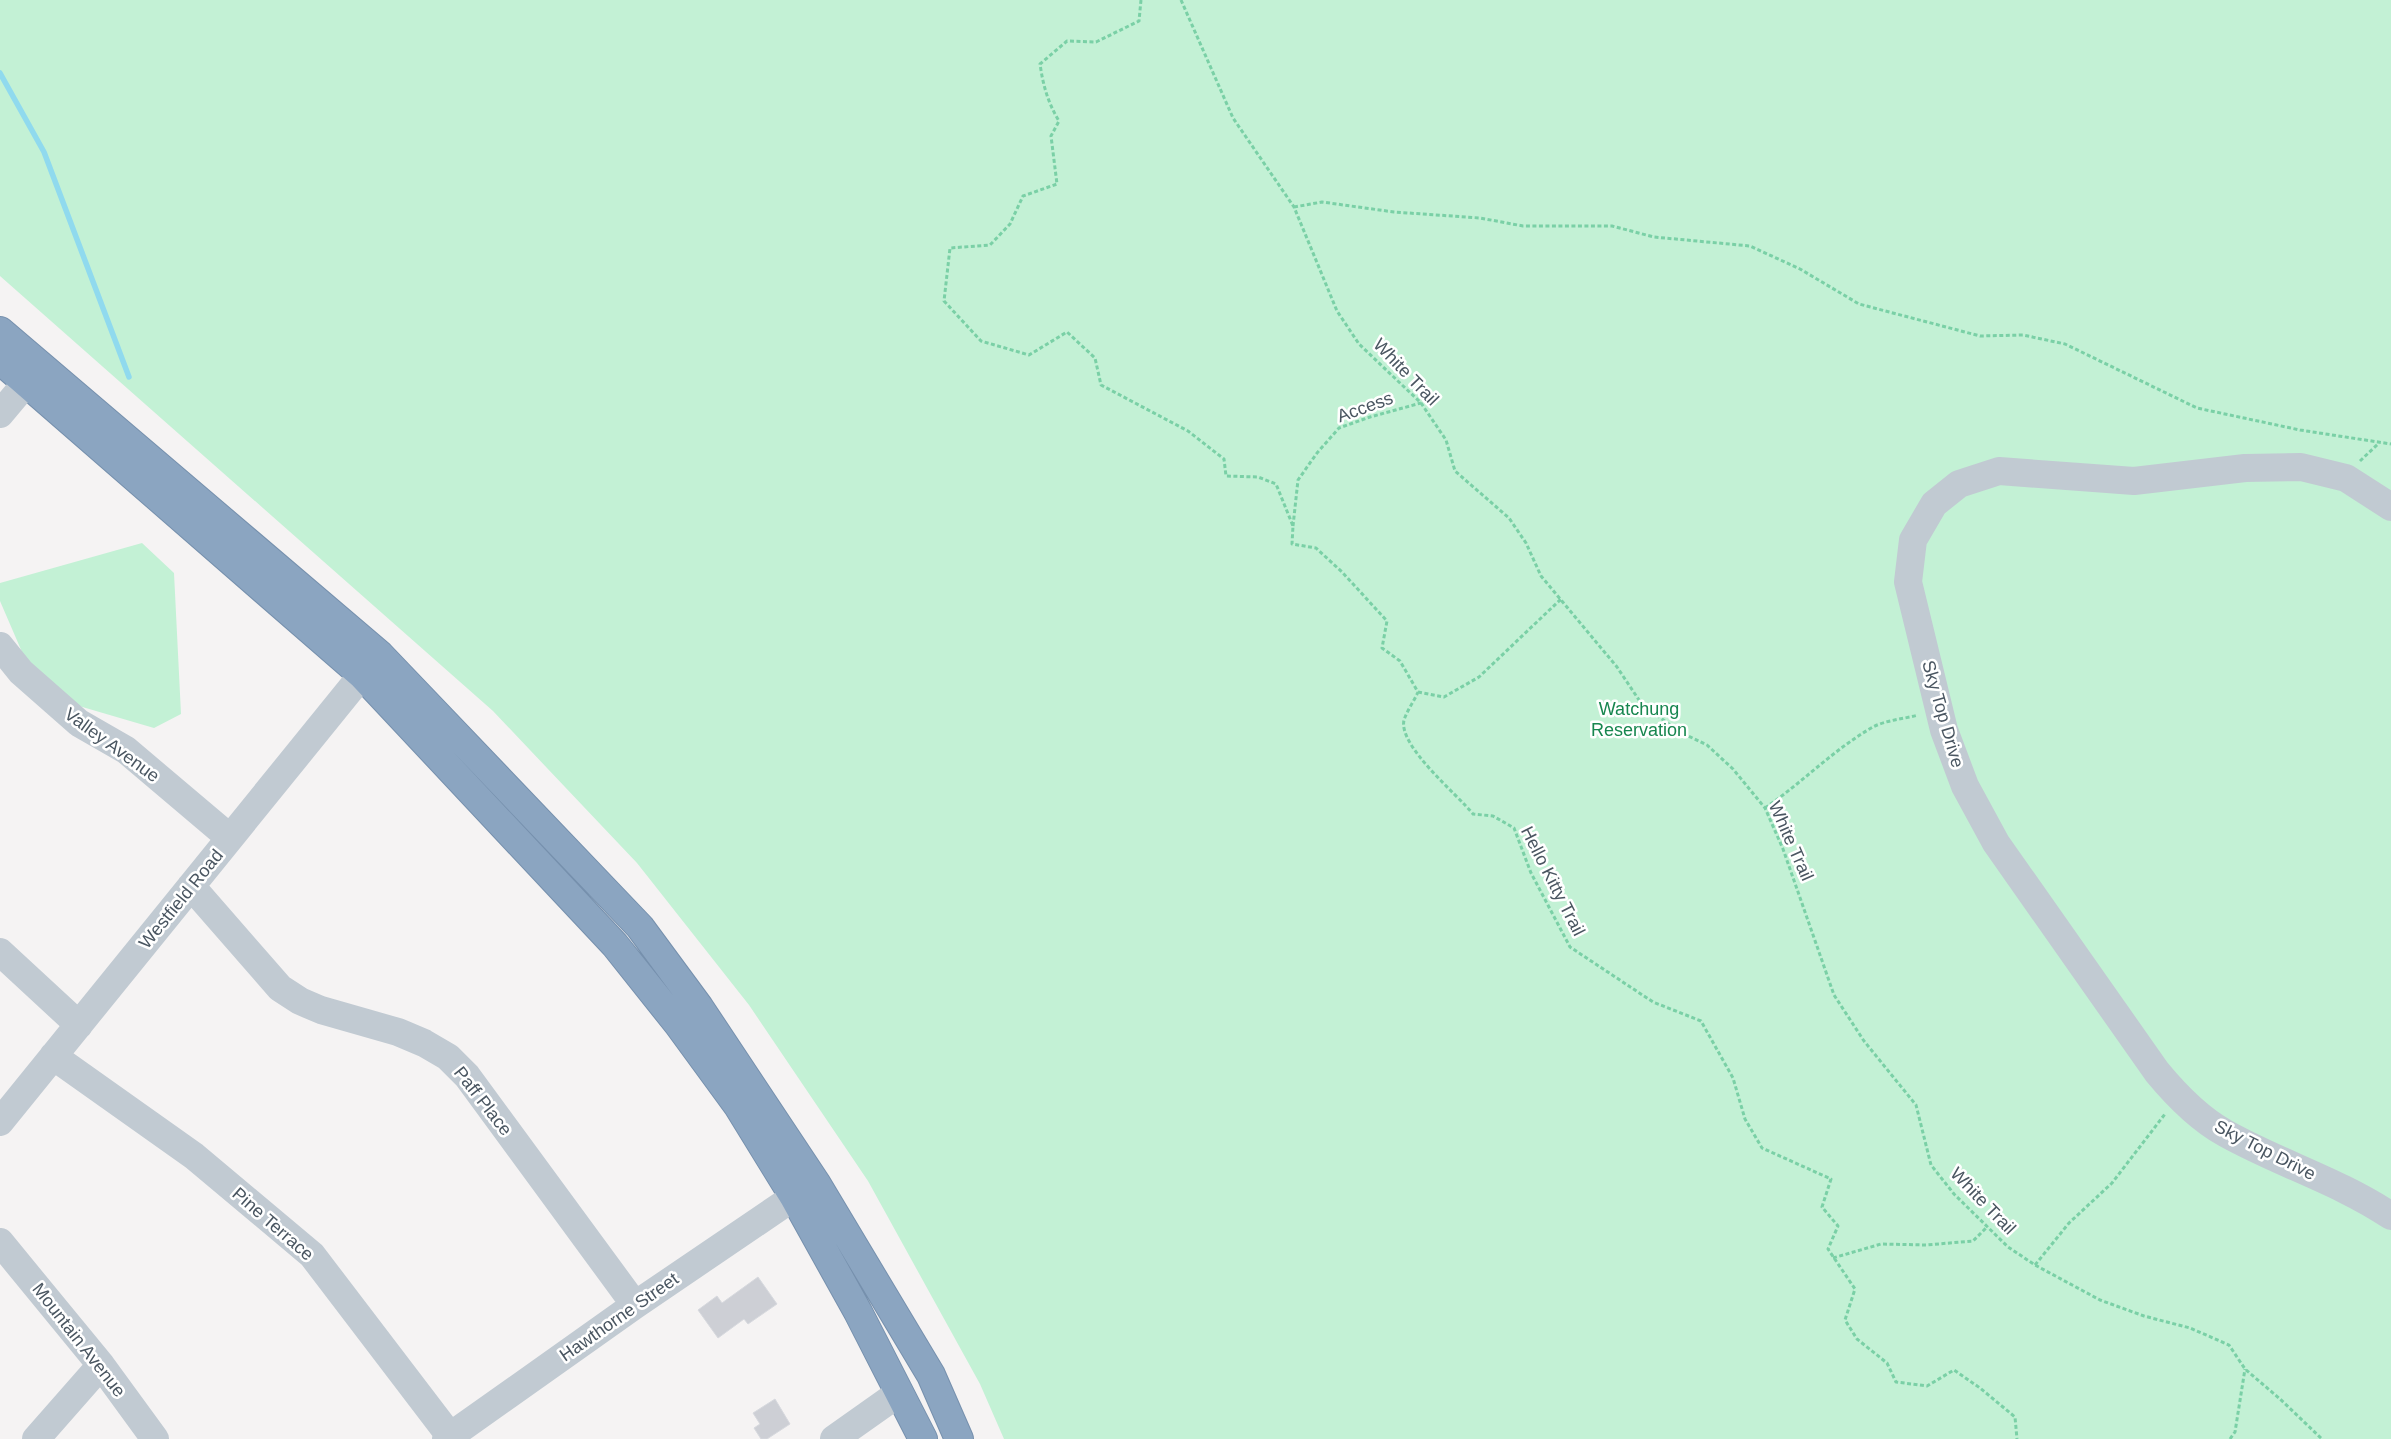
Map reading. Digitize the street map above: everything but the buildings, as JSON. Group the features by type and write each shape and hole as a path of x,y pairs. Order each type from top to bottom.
{"highway":[{"path":"0,331 380,656 640,927 699,1007 816,1183 930,1375 960,1439"},
{"path":"0,360 362,675 615,945 678,1024 738,1106 794,1197 858,1312 923,1439"}],"street":[{"path":"0,414 26,383"},
{"name":"Sky Top Drive","path":"2391,507 2346,478 2301,467 2245,468 2134,481 1999,471 1959,484 1934,504 1913,540 1908,582 1939,710 1964,786 1996,843 2157,1072 2178,1097 2224,1132 2363,1199 2391,1216"},
{"name":"Valley Avenue","path":"0,646 20,672 79,723 126,750 230,838"},
{"name":"Westfield Road","path":"0,1122 362,675"},
{"name":"Paff Place","path":"191,886 280,988 300,1002 321,1010 398,1032 424,1043 448,1057 467,1076 635,1305"},
{"path":"0,952 79,1025"},
{"name":"Pine Terrace","path":"53,1056 194,1156 312,1254 448,1437"},
{"name":"Hawthorne Street","path":"448,1437 635,1305 794,1197"},
{"name":"Mountain Avenue","path":"0,1242 101,1365 156,1439"},
{"path":"36,1439 101,1365"},
{"path":"834,1439 899,1393"}],"path":[{"path":"1141,0 1139,21 1096,42 1067,41 1040,64 1042,84 1052,111 1059,121 1050,136 1057,184 1023,196 1010,224 990,245 950,248 944,301 981,342 1029,355 1067,332 1095,358 1101,385 1188,431 1224,459 1226,476 1258,477 1276,484 1293,526 1292,544 1316,548 1342,572 1387,620 1382,648 1400,661 1418,692 1444,696 1479,677 1561,599"},
{"name":"White Trail","path":"1181,0 1233,118 1294,207 1336,311 1359,344 1421,403 1446,440 1455,471 1509,518 1526,543 1541,576 1617,667 1642,703 1678,731 1707,745 1733,769 1765,808 1787,858 1834,996 1864,1041 1916,1105 1931,1165 1954,1194 1986,1228 2008,1247 2035,1265 2100,1300 2144,1316 2190,1328 2229,1345 2245,1369 2322,1439"},
{"path":"1294,207 1322,202 1394,212 1480,218 1523,226 1612,226 1654,237 1750,246 1800,269 1859,304 1980,336 2023,335 2065,344 2198,408 2300,430 2391,444"},
{"name":"Access","path":"1293,526 1298,480 1317,453 1339,428 1421,403"},
{"path":"2346,478 2366,453 2381,441"},
{"name":"Hello Kitty Trail","path":"1418,692 1404,720 1404,731 1424,764 1473,814 1493,816 1514,828 1531,873 1570,947 1653,1002 1702,1021 1733,1078 1745,1119 1762,1148 1831,1179 1822,1207 1838,1226 1828,1249 1833,1258"},
{"path":"1765,808 1788,792 1836,751 1875,726 1939,710"},
{"path":"2035,1265 2069,1223 2112,1183 2178,1097"},
{"path":"1986,1228 1973,1242 1926,1245 1881,1244 1833,1258 1855,1289 1845,1320 1857,1339 1887,1363 1896,1382 1927,1386 1954,1370 1980,1388 2015,1417 2017,1439"},
{"path":"2230,1439 2235,1432 2245,1369"}],"green space":[{"name":"Watchung Reservation","path":"0,0 2391,0 2391,1439 1004,1439 980,1384 868,1181 749,1005 637,863 493,711 0,276"},
{"path":"142,543 174,573 181,714 154,728 79,706 25,659 0,601 0,583"}],"waterway":[{"path":"0,73 44,152 129,377"}]}
